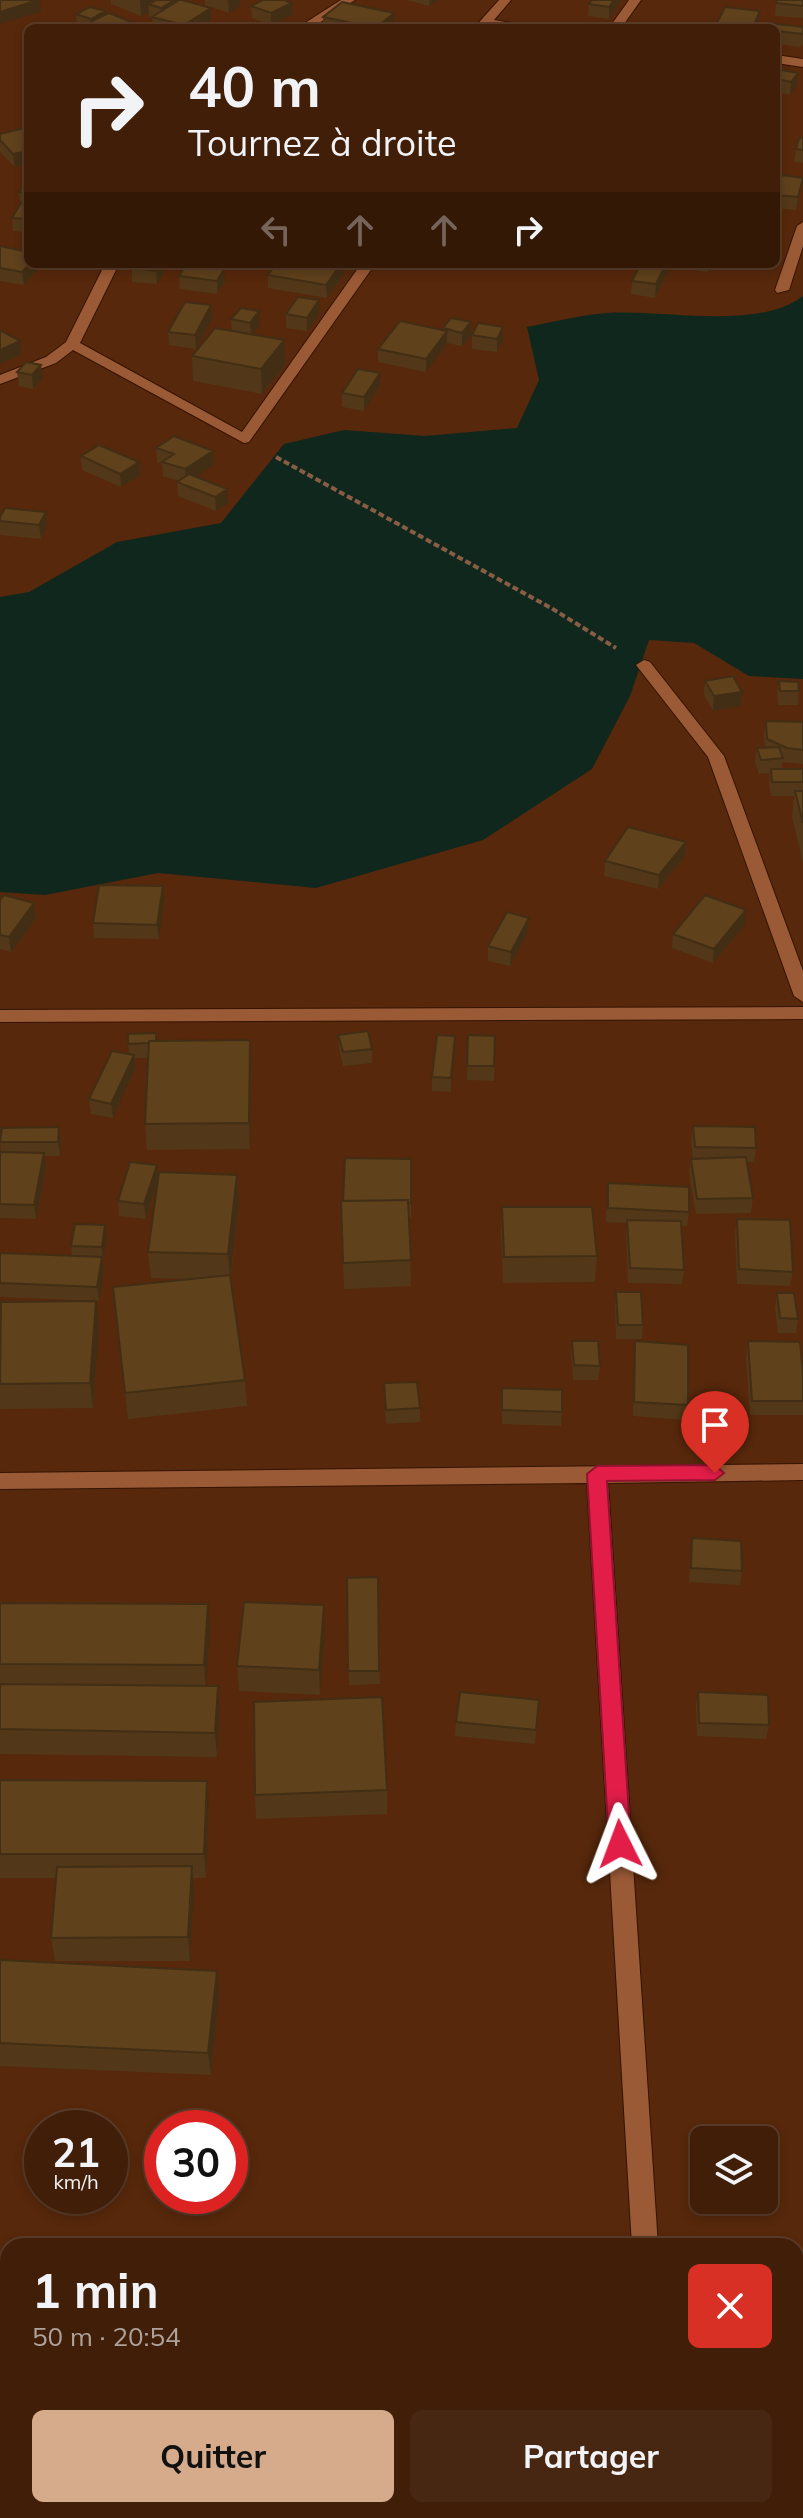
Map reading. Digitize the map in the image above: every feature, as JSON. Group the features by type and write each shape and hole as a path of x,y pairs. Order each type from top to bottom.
{"street":[{"path":"310,24 349,0"},
{"path":"483,24 505,0"},
{"path":"618,24 635,0"},
{"path":"780,60 803,63"},
{"path":"782,290 803,226"},
{"path":"0,380 51,360 72,344 110,268"},
{"path":"72,344 244,439 365,268"},
{"path":"644,665 716,756 803,996"},
{"path":"0,1016 803,1013"},
{"path":"0,1481 803,1472"},
{"path":"597,1474 645,2238"}],"path":[{"path":"244,439 551,608 644,665"}],"shaded area":[{"path":"803,296 803,679 749,676 694,643 649,640 630,696 592,769 483,840 316,888 158,873 45,895 0,892 0,597 29,592 117,542 221,523 284,444 344,430 425,436 517,428 539,380 527,327 607,313 736,316 784,307"}],"building":[{"path":"0,0 38,0 0,12"},
{"path":"156,0 173,1 161,8 148,4"},
{"path":"179,0 211,8 186,24 152,17"},
{"path":"263,0 292,3 271,13 251,6"},
{"path":"592,0 614,0 609,7 589,4"},
{"path":"777,0 803,0 803,6 776,3"},
{"path":"342,2 394,13 381,24 357,24 323,17"},
{"path":"90,7 105,11 91,19 76,14"},
{"path":"725,7 760,11 754,24 717,23"},
{"path":"109,13 134,23 132,24 85,24"},
{"path":"780,24 803,27 803,34 780,31"},
{"path":"780,70 798,73 791,82 780,80"},
{"path":"24,128 24,152 13,154 0,140 0,134"},
{"path":"799,138 803,138 803,150 796,149"},
{"path":"782,175 803,178 798,197 780,195"},
{"path":"24,198 24,219 12,218"},
{"path":"0,246 24,251 26,268 22,272 0,268"},
{"path":"184,268 224,269 217,281 179,276"},
{"path":"273,268 338,268 326,285 268,275"},
{"path":"639,268 664,268 656,284 632,281"},
{"path":"298,297 319,300 307,318 286,314"},
{"path":"185,302 211,305 195,335 168,332"},
{"path":"241,308 259,311 250,323 231,319"},
{"path":"451,318 471,322 462,333 443,328"},
{"path":"400,321 447,331 426,359 378,349"},
{"path":"478,323 503,327 497,339 472,335"},
{"path":"215,328 284,340 261,369 192,356"},
{"path":"0,330 20,341 0,350"},
{"path":"26,362 41,365 32,375 17,372"},
{"path":"358,369 380,373 364,397 342,393"},
{"path":"174,436 213,451 185,469 162,462 174,454 156,448"},
{"path":"99,445 139,462 120,474 81,456"},
{"path":"189,474 227,489 215,497 177,482"},
{"path":"5,508 46,512 39,525 0,521"},
{"path":"733,676 742,692 714,696 705,681"},
{"path":"779,681 798,682 799,691 780,691"},
{"path":"766,721 803,722 803,750 787,748 767,739"},
{"path":"779,747 783,758 761,760 757,748"},
{"path":"771,769 803,769 803,782 772,782"},
{"path":"795,791 803,791 803,823"},
{"path":"628,827 686,842 659,875 605,861"},
{"path":"99,885 163,886 157,925 93,923"},
{"path":"4,895 34,903 9,937 0,935 0,900"},
{"path":"705,895 746,910 714,949 673,934"},
{"path":"507,912 529,918 511,952 488,946"},
{"path":"368,1031 372,1049 343,1052 338,1035"},
{"path":"156,1033 156,1041 128,1044 128,1034"},
{"path":"437,1035 455,1036 451,1078 432,1077"},
{"path":"468,1035 495,1036 494,1066 467,1066"},
{"path":"250,1040 249,1123 145,1124 149,1041"},
{"path":"112,1051 134,1055 111,1104 89,1099"},
{"path":"693,1126 755,1127 756,1148 695,1147"},
{"path":"59,1127 58,1142 0,1142 2,1128"},
{"path":"0,1152 44,1153 34,1205 0,1204"},
{"path":"746,1157 753,1198 697,1199 691,1159"},
{"path":"345,1158 411,1159 411,1203 408,1200 343,1201"},
{"path":"130,1162 157,1165 144,1204 118,1201"},
{"path":"159,1172 237,1175 228,1254 148,1252"},
{"path":"608,1183 689,1187 689,1212 608,1208"},
{"path":"408,1200 411,1260 343,1263 341,1201"},
{"path":"502,1207 592,1207 597,1256 504,1257"},
{"path":"737,1219 790,1220 793,1272 739,1269"},
{"path":"627,1220 681,1221 684,1270 630,1268"},
{"path":"75,1224 105,1225 102,1247 71,1246"},
{"path":"0,1253 102,1257 97,1287 0,1283"},
{"path":"230,1275 245,1380 125,1393 113,1287"},
{"path":"616,1292 641,1292 643,1325 618,1325"},
{"path":"777,1293 794,1293 798,1319 780,1318"},
{"path":"96,1301 90,1383 0,1384 1,1302"},
{"path":"572,1341 598,1341 600,1366 574,1365"},
{"path":"635,1341 688,1345 688,1405 634,1402"},
{"path":"748,1341 800,1342 803,1401 752,1401"},
{"path":"417,1382 420,1408 386,1410 384,1383"},
{"path":"502,1388 562,1390 562,1412 502,1410"},
{"path":"692,1538 741,1541 742,1571 691,1568"},
{"path":"378,1577 379,1671 348,1671 347,1578"},
{"path":"244,1602 324,1605 319,1670 237,1666"},
{"path":"0,1603 208,1604 204,1665 0,1664"},
{"path":"0,1684 218,1686 215,1733 0,1729"},
{"path":"460,1692 539,1700 536,1730 456,1722"},
{"path":"698,1692 768,1695 769,1725 699,1723"},
{"path":"382,1697 387,1790 255,1795 254,1702"},
{"path":"0,1780 207,1781 204,1854 0,1854"},
{"path":"192,1866 188,1937 51,1938 57,1867"},
{"path":"0,1960 217,1971 208,2053 0,2043"}],"route":[{"path":"620,1844 597,1474 715,1473"}]}
